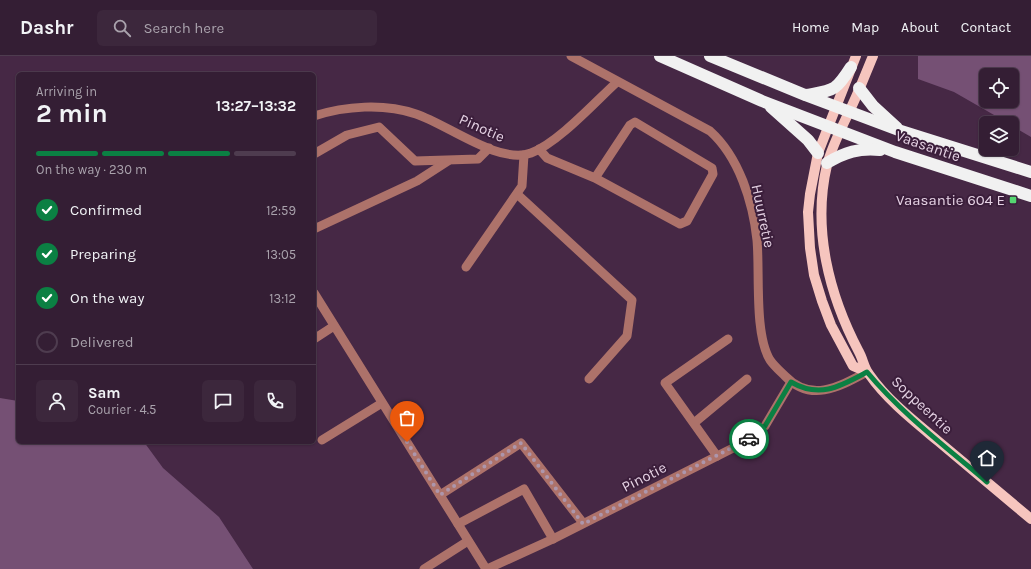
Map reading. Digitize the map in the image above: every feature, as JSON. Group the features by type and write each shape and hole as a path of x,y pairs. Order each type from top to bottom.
{"highway":[{"name":"Vaasantie","path":"660,56 762,101 895,152 1031,196"},
{"path":"710,56 836,107"},
{"path":"805,95 835,89 840,85 852,60"},
{"path":"859,88 873,106 900,131"},
{"path":"762,101 793,126 808,140 818,153"},
{"name":"Vaasantie","path":"836,107 900,131 1031,172"},
{"path":"827,163 852,150 866,149 895,152"}],"main road":[{"name":"Soppeentie","path":"867,372 853,366 831,325 814,275 810,248 808,212 818,153 833,127 849,112 873,56"},
{"name":"Soppeentie","path":"852,60 836,107 823,189 822,228 831,285 844,323 864,360 867,372 883,391 920,426 1031,520"}],"street":[{"name":"Huurretie","path":"571,56 710,131 720,140 734,161 748,199 757,239 758,293 764,346 770,360 791,382 802,389 814,391 845,384 867,372"},
{"name":"Pinotie","path":"316,116 360,108 378,107 415,113 489,148 510,155 524,155 539,149 558,136 617,82"},
{"path":"539,149 547,158 594,178 680,224 687,221 713,174 712,168 635,122 630,125 594,178"},
{"path":"316,153 347,134 379,127 415,161 478,159 489,148"},
{"path":"466,267 522,186 524,155"},
{"path":"316,229 417,180 449,160"},
{"path":"517,194 632,300 627,336 589,379"},
{"name":"Pinotie","path":"316,296 486,569 553,539 745,442 765,426 791,382"},
{"path":"316,338 334,326"},
{"path":"717,456 665,383 728,339"},
{"path":"694,423 747,379"},
{"path":"322,440 382,403"},
{"path":"440,495 521,443 583,524"},
{"path":"458,524 524,489 553,539"},
{"path":"424,569 468,541"}],"shaded area":[{"path":"918,56 1031,56 1031,137 1019,130 1019,116 996,116 982,108 1019,108 1019,68 979,68 979,106 954,92 918,79"},
{"path":"0,398 16,401 16,444 145,444 163,468 219,517 253,569 0,569"}],"way so far":[{"path":"407,442 440,495 521,443 583,524 749,439"}],"place":[{"name":"Vaasantie 604 E","path":"1013,200"}],"route":[{"path":"749,439 765,426 776,411 791,382 802,389 814,391 829,389 845,384 867,372 883,391 920,426 987,482"}]}
